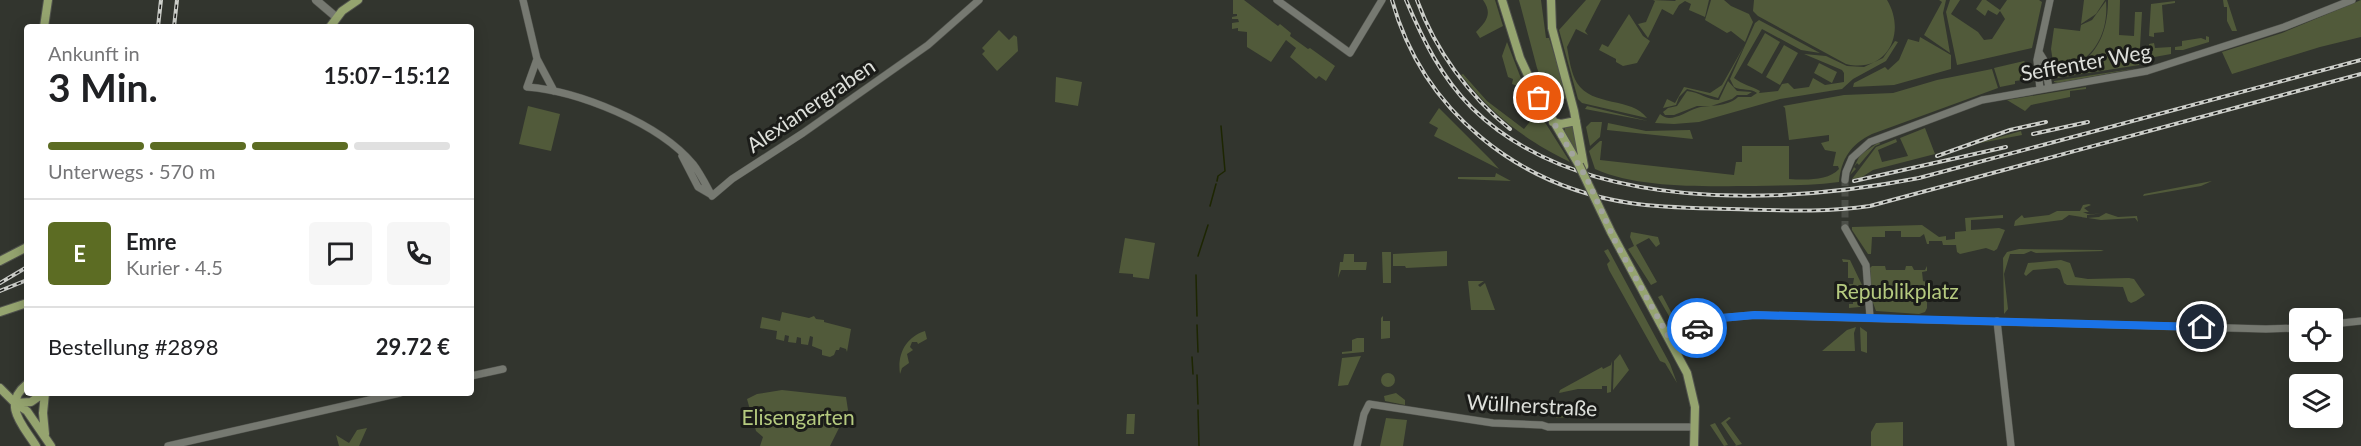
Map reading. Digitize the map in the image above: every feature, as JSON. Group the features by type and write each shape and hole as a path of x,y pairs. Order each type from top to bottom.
{"main road":[{"path":"44,24 48,0"},
{"path":"316,0 336,17"},
{"path":"1502,0 1523,64 1553,122 1582,166 1611,232 1671,341 1691,386 1695,407 1694,446"},
{"path":"1551,0 1552,28 1576,121 1582,166"},
{"path":"332,24 336,17 355,2"},
{"path":"1553,122 1561,124 1576,121"},
{"path":"0,261 24,249"},
{"path":"0,312 24,304"},
{"path":"24,387 16,396 17,417 36,446"},
{"path":"0,388 27,411 51,446"},
{"path":"15,403 31,402 40,396"},
{"path":"45,396 43,413 45,437"}],"street":[{"path":"523,0 537,59 554,91"},
{"name":"Alexianergraben","path":"554,91 598,104 658,135 693,165 712,196 732,179 803,133 928,45 979,0"},
{"path":"1277,0 1350,53 1382,0"},
{"path":"2040,89 2037,60 2050,0"},
{"name":"Seffenter Weg","path":"1845,180 1852,158 1870,142 1991,97 2147,71 2284,27 2352,0"},
{"path":"2039,52 2044,60 2049,88"},
{"path":"537,59 527,87 554,91"},
{"path":"1845,228 1866,265 1870,317"},
{"path":"1671,341 1729,317 1755,315 2266,329 2289,328"},
{"path":"1997,321 2011,446"},
{"path":"2343,323 2361,321"},
{"path":"474,375 504,369"},
{"path":"168,446 387,396"},
{"name":"Wüllnerstraße","path":"1357,446 1364,414 1369,404 1493,423 1548,427 1694,427"}],"green space":[{"path":"1233,0 1244,0 1278,26 1280,24 1291,33 1290,36 1335,66 1326,81 1319,76 1316,79 1290,57 1296,48 1286,40 1271,62 1247,47 1247,32 1238,31 1238,28 1232,29 1232,23 1239,22 1238,19 1232,19 1237,16 1233,14"},
{"path":"1483,0 1495,0 1503,26 1480,38 1476,32 1488,14"},
{"path":"1519,0 1541,0 1546,38 1549,38 1568,98 1550,102 1537,68"},
{"path":"1586,0 1601,0 1585,31 1588,35 1576,29 1567,47 1570,65 1577,83 1592,96 1632,107 1647,118 1582,103 1578,99 1559,30"},
{"path":"1653,0 1709,0 1705,17 1689,10 1691,4 1685,1 1679,5 1673,15 1662,9 1648,38 1638,24 1646,22 1655,1"},
{"path":"1711,0 1724,0 1731,6 1749,14 1753,22 1745,42 1731,31 1727,33 1705,20"},
{"path":"1754,0 1887,0 1893,13 1894,37 1882,57 1873,63 1846,64 1758,16 1753,11"},
{"path":"1939,0 1946,0 1943,13 1950,53 1924,35 1942,2"},
{"path":"1950,0 1960,0 1951,14 1978,32 1984,40 1992,39 2005,19 2000,11 1997,15 1988,10 1985,16 1976,9 1982,0 1986,0 2000,10 2007,0 2039,0 2042,2 2032,48 1957,65 1946,12"},
{"path":"2084,0 2105,0 2096,14 2081,24"},
{"path":"2108,0 2120,0 2119,35 2134,36 2135,12 2142,12 2139,65 2057,78 2081,63 2099,43 2107,18"},
{"path":"2223,0 2227,0 2237,31 2232,31 2227,21 2227,7 2224,7"},
{"path":"2361,0 2361,37 2232,74 2222,52 2282,33"},
{"path":"2106,1 2106,18 2102,34 2094,49 2078,63 2055,75 2051,49 2054,28 2080,31 2081,25 2092,20"},
{"path":"2175,1 2175,3 2162,5 2164,32 2154,33 2154,37 2149,36 2151,4"},
{"path":"1629,14 1643,36 1650,41 1637,63 1623,66 1616,62 1616,59 1599,50 1602,44 1608,47"},
{"path":"1759,20 1820,53 1801,50 1762,29 1734,78 1760,91 1759,93 1778,91 1782,84 1788,83 1794,89 1809,87 1813,78 1825,85 1844,82 1842,70 1804,54 1826,56 1847,66 1864,67 1883,58 1895,41 1898,42 1886,61 1853,79 1842,89 1780,99 1699,122 1655,123 1660,114 1672,118 1697,108 1723,104 1738,97 1751,97 1757,93 1734,87 1730,79 1755,23"},
{"path":"999,30 1009,40 1014,35 1017,37 1018,51 997,71 982,54 985,51 982,48"},
{"path":"1765,33 1780,42 1762,74 1747,65"},
{"path":"2206,36 2209,37 2209,42 2183,50 2175,50 2175,47 2182,46 2182,41 2201,38 2206,40"},
{"path":"1920,37 1951,55 1951,69 1894,85 1853,87 1854,83 1885,67 1888,70 1899,60 1908,39 1919,42"},
{"path":"1507,42 1525,89 1512,84 1513,79 1508,77 1502,56"},
{"path":"2154,43 2155,48 2171,47 2171,54 2149,58 2149,44"},
{"path":"1784,45 1798,53 1780,85 1766,77"},
{"path":"1744,46 1718,98 1687,89 1679,97 1676,105 1663,108 1667,99 1675,103 1684,87 1710,93 1722,85"},
{"path":"2024,61 2030,67 2031,79 2015,81 2015,84 2000,87 1994,68"},
{"path":"1819,63 1837,72 1832,83 1814,73"},
{"path":"2138,68 2058,83 2054,82 2054,81"},
{"path":"1992,69 1998,88 1872,134 1858,142 1845,159 1839,182 1755,186 1652,183 1632,180 1595,169 1589,151 1602,141 1600,160 1734,175 1736,162 1742,162 1742,146 1789,146 1789,179 1823,178 1839,169 1838,166 1833,166 1836,152 1825,150 1821,143 1829,141 1829,135 1789,140 1783,106 1844,95 1893,93 1937,80"},
{"path":"1463,74 1487,101 1524,129 1536,114 1536,108 1570,162 1510,125 1473,90 1461,75"},
{"path":"1056,77 1082,82 1078,106 1055,102"},
{"path":"1728,81 1737,91 1752,92 1747,95 1737,95 1711,106 1697,106 1674,115 1665,115 1663,112 1677,106 1687,91 1719,100"},
{"path":"2086,87 2086,89 2070,91 2070,97 2031,105 2025,111 2007,100"},
{"path":"528,106 560,114 551,151 519,144"},
{"path":"1587,106 1648,121 1585,109"},
{"path":"1439,108 1499,169 1434,136 1438,128 1429,123"},
{"path":"1591,122 1602,122 1600,137 1590,146 1586,127"},
{"path":"1608,123 1646,131 1690,130 1693,139 1607,130"},
{"path":"1574,126 1581,161 1564,133 1565,128"},
{"path":"1925,128 1935,154 1873,170 1862,177 1852,179 1876,147 1896,139 1897,142 1878,150 1882,162 1908,156 1900,138"},
{"path":"2021,131 2022,135 1975,144"},
{"path":"1879,142 1880,144 1875,146 1859,165 1857,163 1854,167 1860,155"},
{"path":"1496,173 1511,181 1458,179 1458,177 1495,177"},
{"path":"2212,181 2201,186 2143,196 2144,194"},
{"path":"2089,204 2091,205 2084,208 2089,212 2083,212 2089,215 2087,218 2069,215 2062,220 2014,226 2015,221 2022,215 2024,218 2049,215 2057,211 2080,211 2083,205"},
{"path":"2106,213 2118,217 2137,216 2138,222 2135,218 2101,220 2088,218 2099,217"},
{"path":"2003,215 2003,218 1971,220 1971,230 1999,228 2005,230 1994,251 1986,248 1960,254 1957,252 1956,245 1943,245 1942,241 1929,241 1927,244 1924,234 1920,237 1901,237 1901,231 1885,231 1885,237 1872,237 1871,254 1868,254 1852,230 1852,227 1922,225 1939,237 1946,236 1946,240 1955,239 1955,232 1966,231 1965,218"},
{"path":"1631,232 1658,237 1660,244 1656,247 1649,238 1636,245 1657,282 1651,285 1628,249 1634,246 1630,237"},
{"path":"1125,238 1155,243 1149,279 1119,273"},
{"path":"1608,249 1670,364 1677,383 1665,363 1660,361 1609,270 1607,264 1610,261 1604,251"},
{"path":"2019,249 2104,251 2036,253 2031,251 2024,254 2010,254 2004,274 2008,309 2004,314 2003,258 2007,252"},
{"path":"1447,251 1447,266 1406,268 1405,266 1393,266 1393,254"},
{"path":"1382,252 1391,252 1391,283 1383,283"},
{"path":"1344,254 1354,254 1354,262 1367,262 1366,270 1341,270 1338,278 1340,262 1343,262"},
{"path":"1842,259 1850,260 1862,285 1860,307 1849,308 1849,304 1853,304 1853,296 1848,296 1848,284 1853,284 1854,278 1848,278 1848,262 1843,262"},
{"path":"2061,260 2070,263 2075,277 2134,279 2145,295 2131,303 2123,287 2067,285 2057,268 2033,270 2026,276 2024,274 2028,263"},
{"name":"Republikplatz","path":"1885,266 1886,270 1905,270 1906,266 1912,266 1914,270 1925,270 1927,266 1927,271 1922,272 1923,281 1927,282 1925,312 1919,314 1876,311 1872,300 1870,268"},
{"path":"1468,281 1484,281 1478,285 1480,287 1485,283 1495,310 1471,310"},
{"path":"1662,295 1678,325 1673,323 1658,297"},
{"path":"782,312 809,318 814,316 824,322 851,329 847,352 846,349 840,347 830,357 822,355 822,350 812,346 813,337 810,336 808,345 801,344 801,338 797,337 796,343 788,342 789,336 785,335 784,341 776,339 777,331 760,328 762,317 780,321"},
{"path":"1383,316 1383,321 1390,321 1390,338 1381,339 1381,318"},
{"path":"1856,327 1855,351 1822,351 1847,330"},
{"path":"1860,327 1867,332 1867,353 1861,351"},
{"path":"925,331 927,339 918,344 912,342 910,347 913,350 907,354 909,363 902,368 900,374 900,360 904,347 913,337"},
{"path":"1364,338 1364,352 1342,354 1342,352 1352,351 1352,340"},
{"path":"1620,354 1629,370 1613,390 1614,361"},
{"path":"1361,356 1348,385 1338,386 1342,358"},
{"path":"1612,361 1611,392 1607,393 1607,386 1602,386 1602,389 1578,389 1559,393 1560,390 1602,367 1603,369 1611,365"},
{"path":"1385,373 1391,373 1395,380 1391,387 1385,387 1381,383 1381,377"},
{"name":"Elisengarten","path":"782,390 846,397 848,410 830,446 760,446 763,437 756,431 747,399 757,394"},
{"path":"1396,393 1405,400 1405,405 1385,401 1384,396"},
{"path":"1565,401 1566,411 1588,411 1588,416 1556,418 1555,403 1562,404"},
{"path":"1127,414 1135,414 1134,434 1126,434"},
{"path":"1386,418 1407,420 1403,446 1380,446"},
{"path":"1731,418 1726,422 1742,444 1735,446 1721,423"},
{"path":"1903,422 1903,446 1871,446 1871,432 1876,423"},
{"path":"1715,423 1728,445 1724,446 1710,425"},
{"path":"367,428 359,446 339,446 336,435 349,443 357,430"}],"waterway":[{"path":"1217,181 1218,176 1225,171 1221,126"},
{"path":"1210,206 1216,184"},
{"path":"1198,256 1208,225"},
{"path":"1196,275 1197,316"},
{"path":"1197,325 1198,352"},
{"path":"1192,357 1193,374"},
{"path":"1197,375 1198,404"},
{"path":"1198,410 1199,446"}],"tunnel":[{"path":"1845,180 1845,228"}],"railway":[{"path":"158,24 161,0"},
{"path":"174,24 177,0"},
{"path":"1392,0 1407,40 1427,77 1451,109 1481,137 1514,161 1550,180 1589,194 1655,206 1800,210 1835,210 1870,206 2361,74"},
{"path":"1406,0 1426,44 1451,84 1472,108 1517,143 1568,167 1625,184 1684,193 1745,196 1806,193 1865,187 1919,178 2361,60"},
{"path":"1417,0 1433,37 1455,71 1481,102 1510,129"},
{"path":"1937,156 2010,130 2046,122"},
{"path":"2033,134 2088,122"},
{"path":"1854,181 2006,147"},
{"path":"0,283 24,269"},
{"path":"0,291 24,281"}],"way so far":[{"path":"1539,98 1587,179 1616,243 1671,341 1697,328"}],"route":[{"path":"1697,328 1721,318 1741,315 2202,327"}]}
